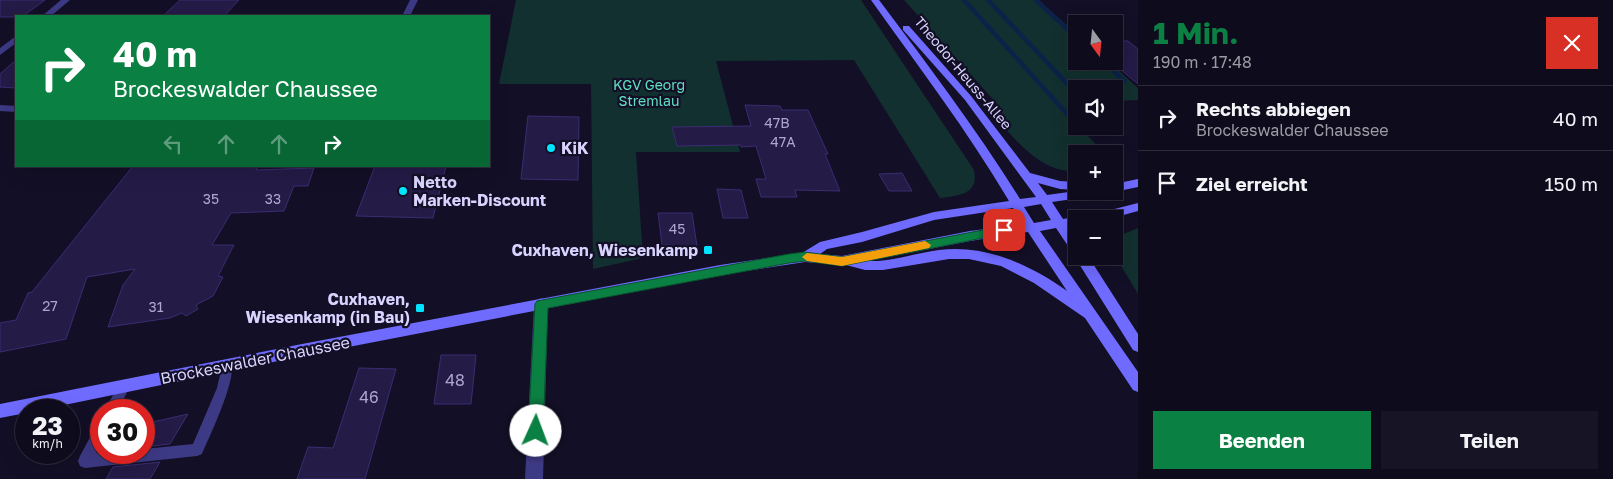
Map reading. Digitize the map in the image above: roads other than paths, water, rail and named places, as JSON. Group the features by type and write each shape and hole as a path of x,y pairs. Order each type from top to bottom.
{"street":[{"path":"47,15 66,0"},
{"path":"406,15 414,0"},
{"name":"Theodor-Heuss-Allee","path":"875,0 947,96 1138,385"},
{"name":"Theodor-Heuss-Allee","path":"883,0 920,45 968,98 1045,201 1068,236"},
{"path":"0,52 15,40"},
{"path":"0,108 15,109"},
{"path":"1026,176 1068,186"},
{"path":"1123,178 1138,176"},
{"path":"1123,186 1138,183"},
{"name":"Brockeswalder Chaussee","path":"805,257 824,245 870,235 934,216 1068,197"},
{"path":"1123,211 1138,207"},
{"name":"Brockeswalder Chaussee","path":"0,411 720,270 805,257 842,261 1028,221 1068,220"},
{"path":"842,261 873,266 949,254 990,258 1009,264 1043,280 1096,321"},
{"path":"1087,265 1138,346"},
{"path":"534,479 542,304"}],"lane":[{"path":"155,454 198,450 223,388 227,366"},
{"path":"118,399 124,386"},
{"path":"90,451 85,461 90,461"}],"waterway":[{"path":"964,0 1068,115"},
{"path":"988,0 1068,85"},
{"path":"1036,0 1068,30"},
{"path":"1112,70 1124,81"}],"place":[{"name":"KiK","path":"551,148"},
{"name":"Netto Marken-Discount","path":"403,191"},
{"name":"Cuxhaven, Wiesenkamp","path":"708,250"},
{"name":"Cuxhaven, Wiesenkamp (in Bau)","path":"420,308"}],"park label":[{"name":"KGV Georg Stremlau","path":"649,94"}]}
